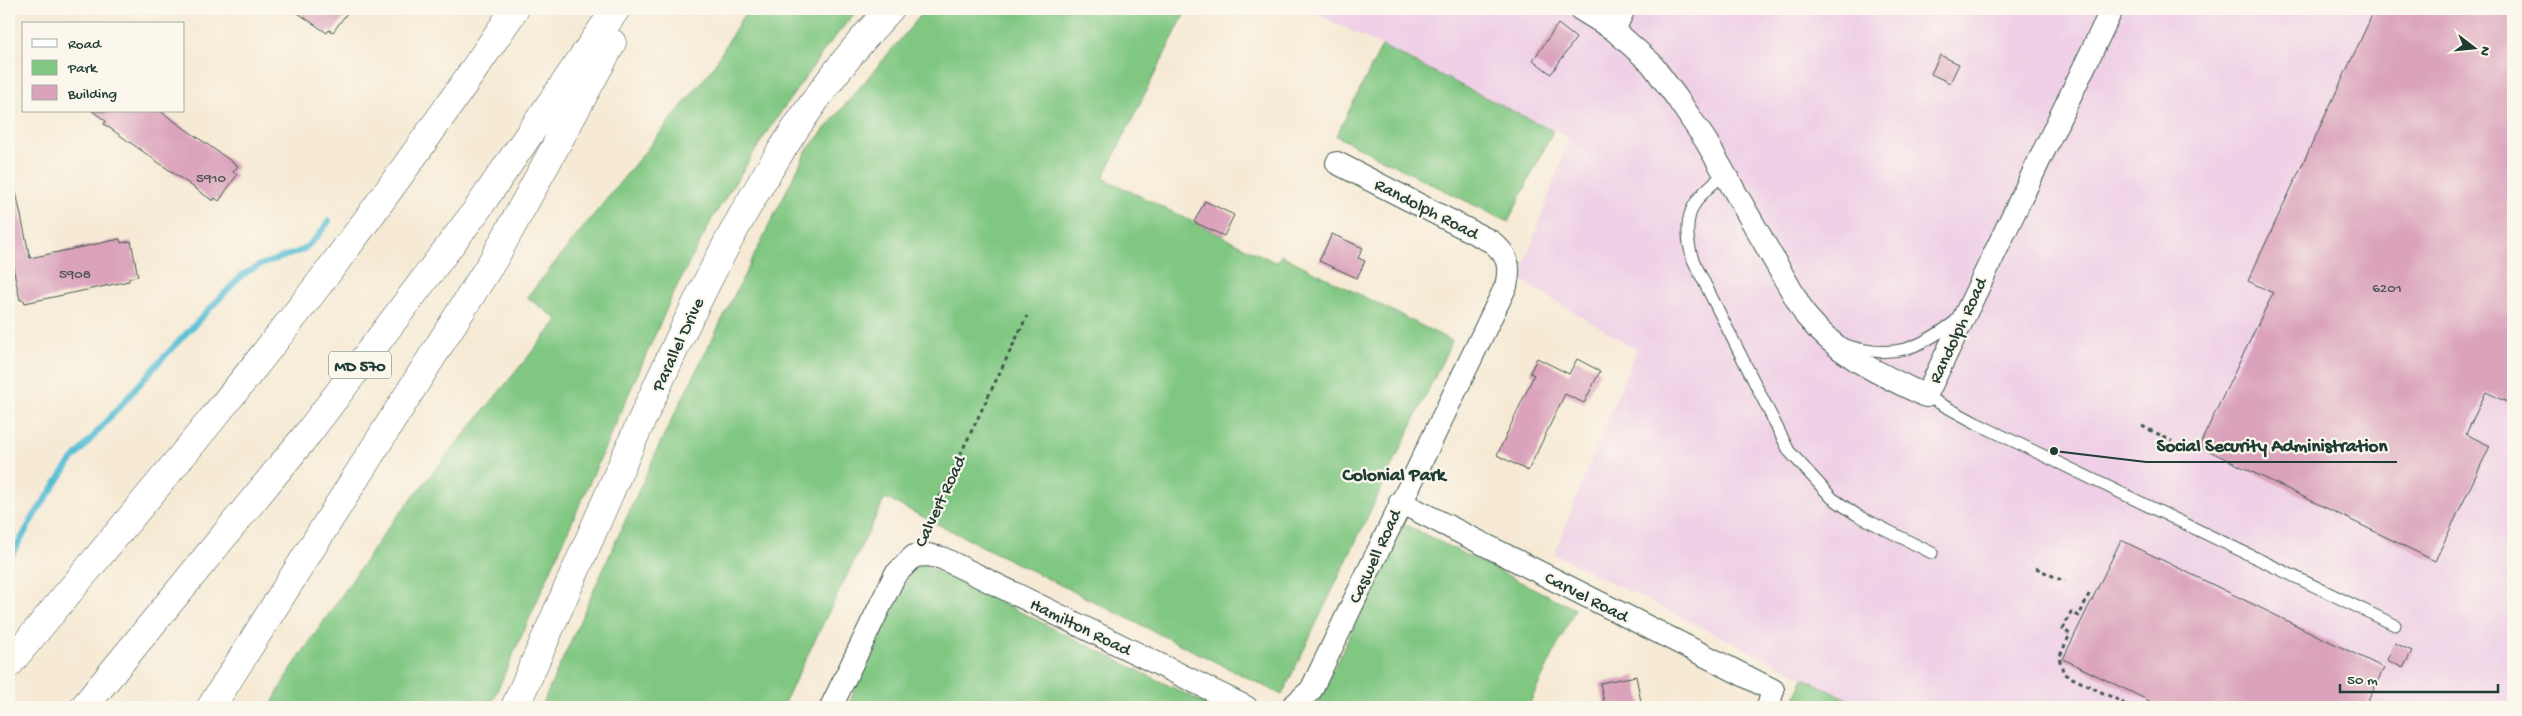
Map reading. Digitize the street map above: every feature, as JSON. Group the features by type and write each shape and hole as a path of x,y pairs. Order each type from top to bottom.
{"main road":[{"path":"9,664 222,406 322,280 406,166 515,9"},
{"name":"MD 570","path":"84,707 333,401 476,211 616,9"},
{"path":"211,707 495,257 632,9"},
{"name":"Parallel Drive","path":"515,707 668,361 711,270 759,186 804,115 870,30 890,9"}],"street":[{"name":"Randolph Road","path":"1580,9 1614,30 1651,63 1677,98 1725,174 1806,316 1824,338 1850,358 1926,396 2112,9"},
{"path":"1614,30 1624,9"},
{"name":"Randolph Road","path":"1337,163 1492,242 1503,251 1509,262"},
{"name":"Caswell Road","path":"1292,707 1311,690 1400,502 1506,286 1509,262"},
{"name":"Carvel Road","path":"1400,502 1771,698"},
{"name":"Hamilton Road","path":"914,556 928,555 942,558 1246,707"},
{"name":"Calvert Road","path":"831,707 895,575 914,556"}],"lane":[{"path":"1725,174 1705,189 1694,203 1688,221 1686,239 1693,260 1788,451 1832,498 1857,514 1932,553"},
{"path":"1824,338 1868,351 1908,349 1930,341 1963,316"},
{"path":"1926,396 1976,423 2395,625"}],"path":[{"name":"Calvert Road","path":"914,556 1026,316"},
{"path":"2142,426 2172,441"},
{"path":"2036,568 2065,582"},
{"path":"2090,594 2079,616 2071,612 2063,629 2070,634 2059,658 2064,674 2122,702 2127,707"}],"shaded area":[{"path":"1307,9 2513,9 2513,696 2508,707 1863,707 1554,554 1636,349 1519,279 1569,139 1555,129 1553,131"}],"green space":[{"path":"747,9 858,9 825,49 769,129 712,219 674,292 490,707 270,707 287,675 387,529 558,320 527,297 712,69"},
{"path":"926,9 1187,9 1103,178 1277,263 1281,255 1452,341 1282,695 885,498 782,707 541,707 662,439 807,150"},
{"path":"1382,46 1553,131 1508,222 1336,136"},
{"path":"1404,524 1575,609 1528,707 1315,707"},
{"path":"917,561 1212,707 847,707"},
{"path":"1804,678 1863,707 1791,707"}],"building":[{"path":"292,9 350,9 333,32 329,30 327,33"},
{"path":"2375,9 2513,9 2513,405 2486,392 2466,434 2490,446 2435,561 2199,446 2273,293 2248,281"},
{"path":"1558,24 1576,38 1551,74 1533,60"},
{"path":"1940,55 1959,64 1950,83 1931,74"},
{"path":"93,112 161,112 238,166 233,172 237,175 219,201 215,198 213,201 104,124 106,121"},
{"path":"16,192 30,258 120,239 121,243 131,241 138,276 129,278 129,281 25,303 24,300 20,300 9,249 9,193"},
{"path":"1205,201 1234,215 1224,236 1194,222"},
{"path":"1332,234 1363,248 1358,258 1365,261 1357,278 1319,261"},
{"path":"1537,358 1569,374 1577,359 1600,371 1584,403 1565,394 1528,471 1497,455 1534,375 1530,373"},
{"path":"2121,540 2384,668 2365,707 2162,707 2063,659"},
{"path":"2395,643 2412,651 2403,668 2387,660"},
{"path":"1636,676 1642,707 1605,707 1600,683"}],"waterway":[{"path":"9,560 34,516 69,464 160,361 242,275 260,265 303,250 317,237 329,221"}],"place":[{"name":"Social Security Administration","path":"2054,451"}],"district":[{"name":"Colonial Park","path":"1394,473"}]}
